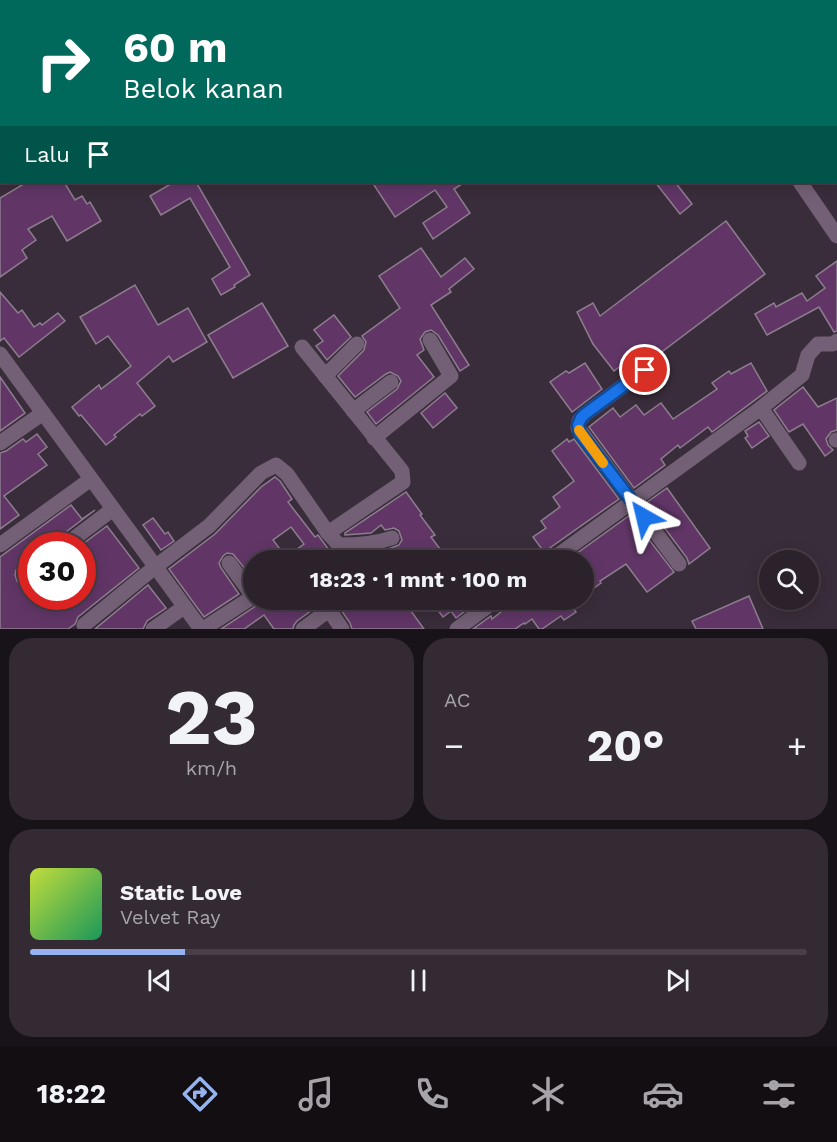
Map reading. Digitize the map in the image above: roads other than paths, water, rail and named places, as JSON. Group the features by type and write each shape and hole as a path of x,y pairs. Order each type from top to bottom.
{"street":[{"path":"801,183 837,236"},
{"path":"374,438 451,376 430,340"},
{"path":"565,550 761,408 802,375 808,355 818,344 833,344 837,341"},
{"path":"325,376 357,344"},
{"path":"302,347 402,471 403,482 328,532"},
{"path":"0,354 202,629 243,602"},
{"path":"645,370 585,414 578,425 580,433 680,564"},
{"path":"352,411 391,382"},
{"path":"761,408 799,463"},
{"path":"0,443 43,413"},
{"path":"84,626 209,526 261,473 276,465 286,474 339,545 359,546 392,538"},
{"path":"0,545 91,478"},
{"path":"83,532 113,509"},
{"path":"229,563 243,582"},
{"path":"153,629 184,607"},
{"path":"303,629 323,610"},
{"path":"331,610 342,629"},
{"path":"457,629 482,610"}]}
